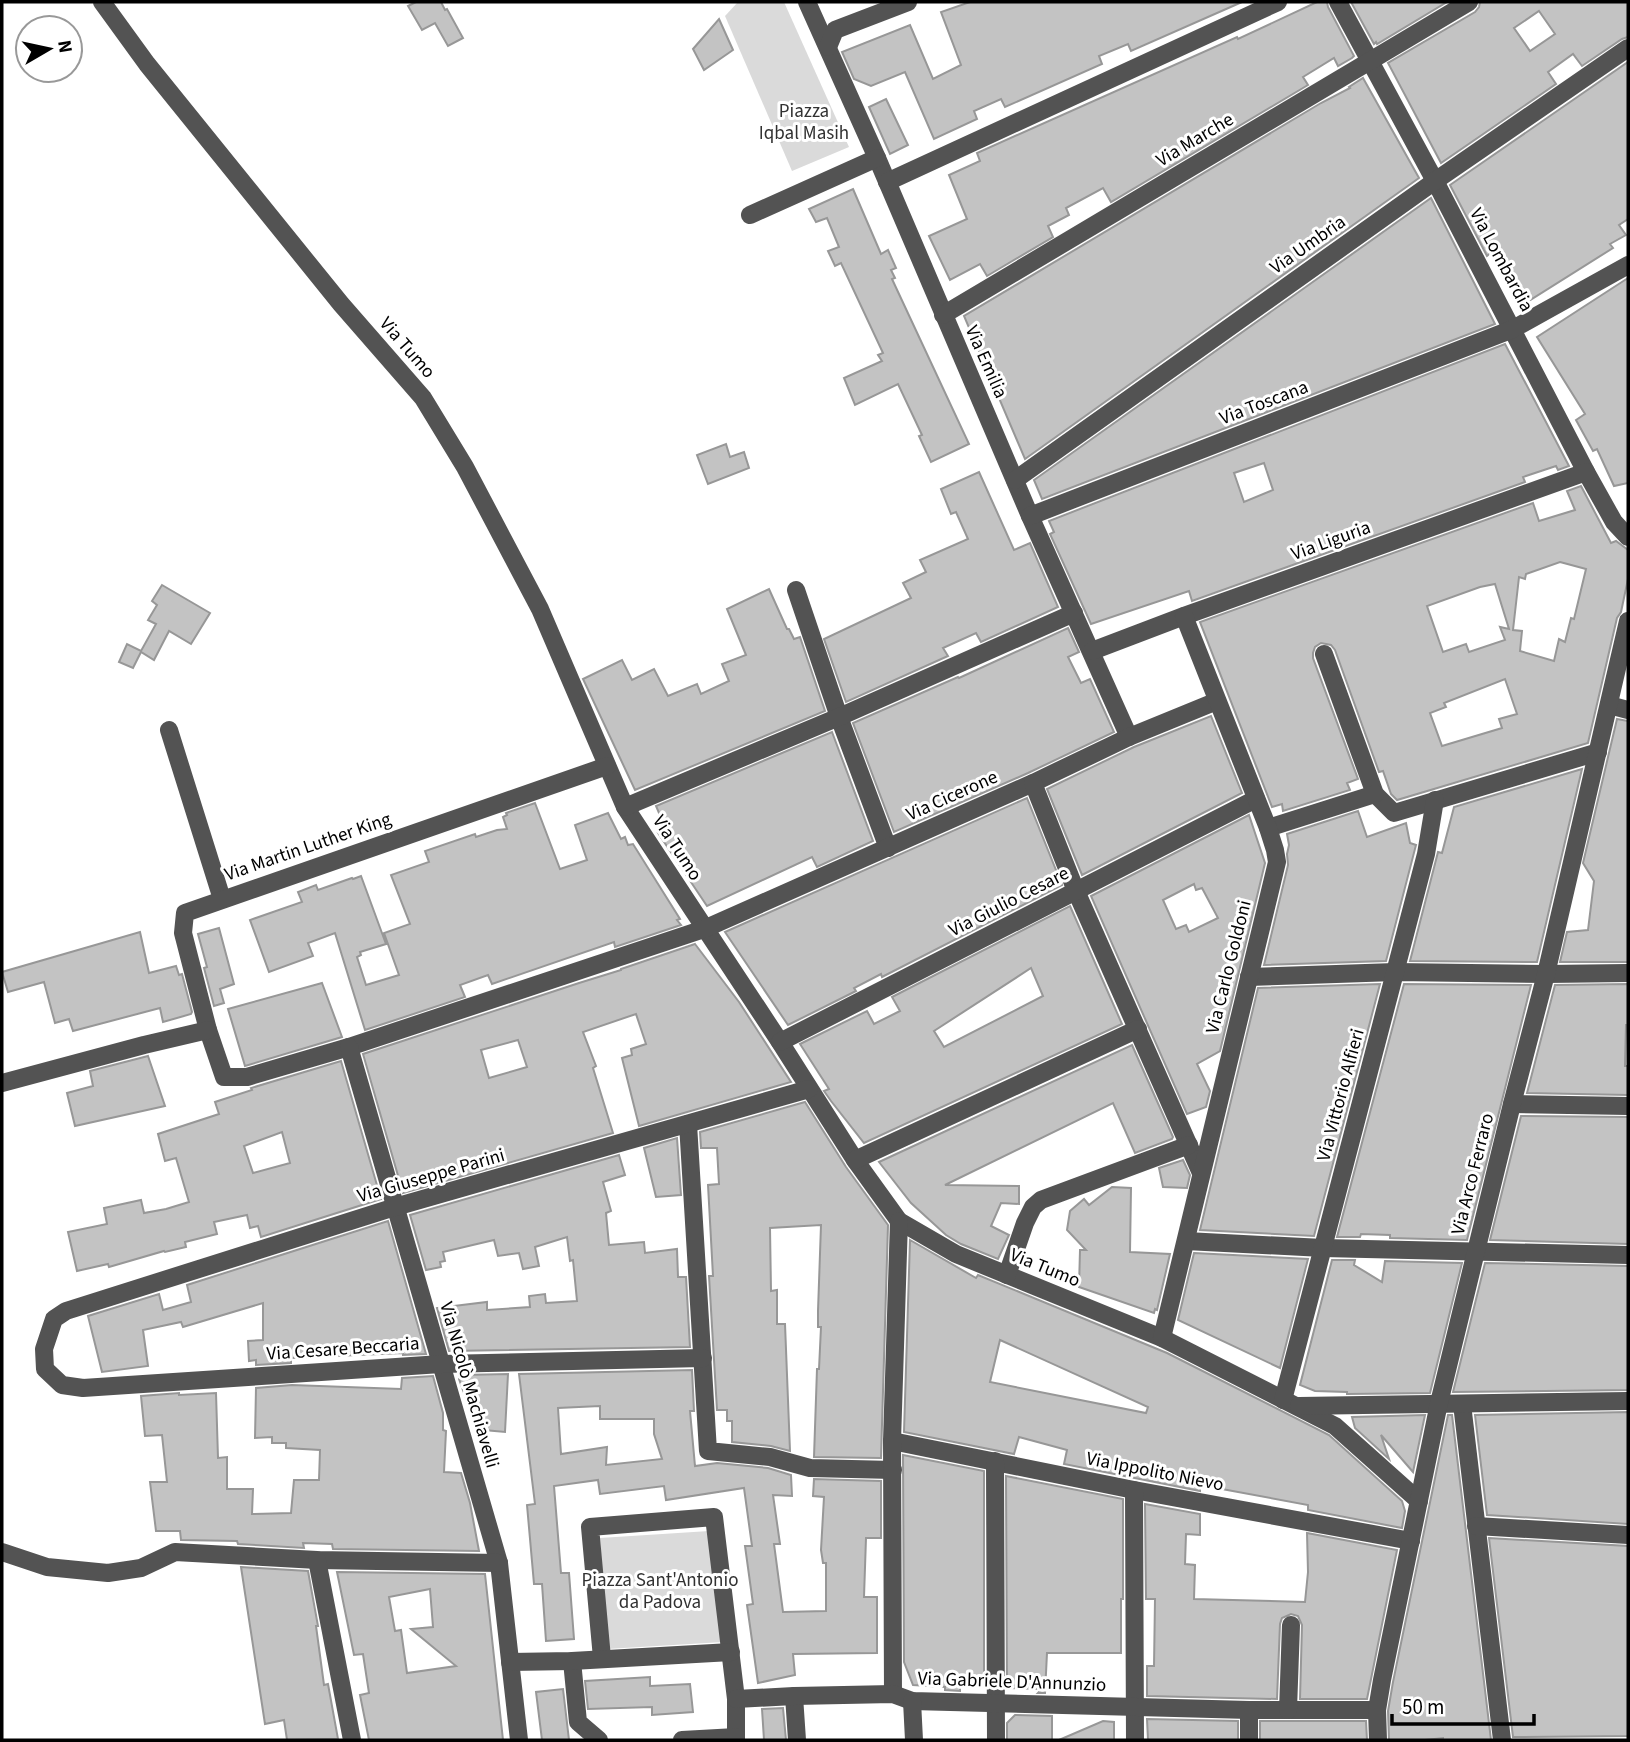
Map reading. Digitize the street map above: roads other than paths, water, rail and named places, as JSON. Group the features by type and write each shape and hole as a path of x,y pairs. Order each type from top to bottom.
{"street":[{"name":"Via Tumo","path":"102,2 147,64 341,304 423,398 466,467 540,609 625,807 855,1160 900,1221 956,1254 1162,1338 1335,1426 1419,1501"},
{"name":"Via Emilia","path":"807,2 1129,737"},
{"path":"828,47 835,30 908,2"},
{"path":"887,182 1278,2"},
{"name":"Via Lombardia","path":"1338,2 1435,181 1586,472 1614,522 1628,537"},
{"name":"Via Marche","path":"943,315 1469,2"},
{"name":"Via Umbria","path":"1015,480 1435,181 1628,48"},
{"path":"750,215 877,158"},
{"name":"Via Toscana","path":"1030,516 1513,329 1628,265"},
{"name":"Via Liguria","path":"1092,651 1586,472"},
{"path":"796,590 839,717 888,848"},
{"path":"625,807 839,717 1074,613"},
{"name":"Via Carlo Goldoni","path":"1162,1338 1277,862 1268,828 1184,616"},
{"name":"Via Arco Ferraro","path":"1378,1740 1377,1710 1382,1680 1439,1403 1546,974 1628,621"},
{"path":"1324,654 1376,794 1394,813 1598,752"},
{"name":"Via Cicerone","path":"225,1077 247,1077 349,1047 704,929 1033,783 1129,737 1217,701"},
{"path":"1609,705 1628,710"},
{"path":"169,730 222,899"},
{"name":"Via Martin Luther King","path":"225,1077 208,1030 183,933 185,912 607,766"},
{"path":"1033,783 1076,891 1201,1173"},
{"path":"1268,828 1376,794"},
{"name":"Via Giulio Cesare","path":"780,1042 1256,799"},
{"name":"Via Vittorio Alfieri","path":"1289,1403 1323,1248 1426,854 1435,800"},
{"path":"1249,977 1395,972 1628,973"},
{"path":"855,1160 1138,1029"},
{"path":"2,1083 208,1030"},
{"name":"Via Nicolò Machiavelli","path":"349,1047 499,1563 519,1740"},
{"name":"Via Giuseppe Parini","path":"66,1311 395,1207 810,1089"},
{"path":"1512,1104 1628,1106"},
{"path":"688,1124 708,1451 770,1457 810,1468 893,1470"},
{"path":"1007,1275 1033,1207 1041,1200 1189,1145"},
{"path":"893,1694 892,1441 900,1221"},
{"path":"1186,1241 1323,1248 1628,1255"},
{"name":"Via Cesare Beccaria","path":"66,1311 54,1319 44,1349 45,1369 62,1385 83,1388 441,1364 703,1358"},
{"path":"1289,1403 1628,1401"},
{"path":"1461,1404 1502,1740"},
{"name":"Via Ippolito Nievo","path":"892,1441 1134,1490 1411,1541"},
{"path":"995,1461 996,1740"},
{"path":"1134,1490 1135,1740"},
{"path":"602,1658 590,1527 714,1517 736,1699 736,1738 682,1740"},
{"path":"1476,1526 1628,1535"},
{"path":"2,1552 47,1567 108,1573 141,1568 175,1552 317,1560 499,1563"},
{"path":"317,1560 352,1740"},
{"path":"1289,1710 1291,1625"},
{"path":"510,1662 731,1653"},
{"path":"572,1661 578,1721 599,1740"},
{"name":"Via Gabriele D'Annunzio","path":"736,1699 893,1694 912,1701 1249,1710 1377,1710"},
{"path":"794,1696 797,1740"},
{"path":"912,1701 914,1740"},
{"path":"1249,1710 1249,1740"}],"park label":[{"name":"Piazza Iqbal Masih","path":"804,122"},
{"name":"Piazza Sant'Antonio da Padova","path":"660,1591"}]}
